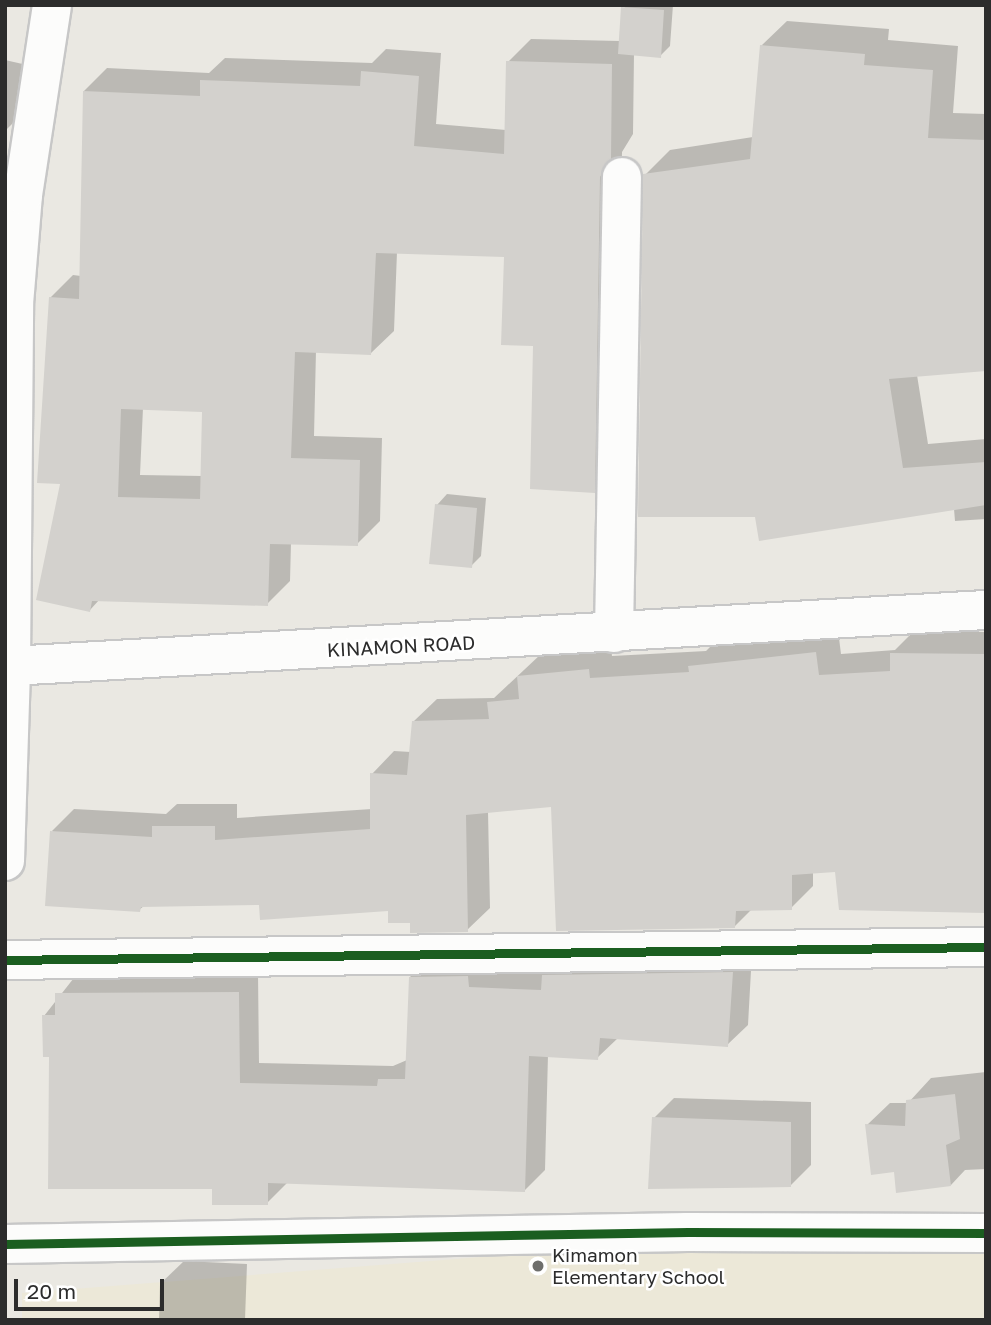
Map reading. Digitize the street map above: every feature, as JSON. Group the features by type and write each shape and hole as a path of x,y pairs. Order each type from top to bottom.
{"street":[{"path":"5,861 11,666 15,304 23,195 52,5"},
{"path":"614,633 622,177"},
{"name":"KINAMON ROAD","path":"11,666 986,610"},
{"path":"5,960 986,947"},
{"path":"5,1244 688,1232 986,1233"}],"shaded area":[{"name":"Kimamon Elementary School","path":"710,1239 986,1245 986,1320 22,1320 22,1293"}],"building":[{"path":"621,7 664,10 661,58 618,54"},
{"path":"760,45 865,54 864,65 933,70 928,138 986,140 986,371 889,379 903,468 986,462 986,505 759,541 755,517 638,517 643,174 750,159"},
{"path":"506,61 612,64 611,159 600,177 595,493 530,489 533,346 501,345 504,257 376,253 371,355 295,352 291,458 360,460 358,546 270,544 268,606 92,601 90,612 36,600 60,484 37,483 49,297 79,299 83,91 200,96 200,80 360,86 361,71 419,76 414,146 504,154","holes":["121,409 202,412 200,499 118,497"]},
{"path":"435,504 477,508 472,568 429,564"},
{"path":"816,652 819,675 890,671 890,653 986,654 986,913 839,910 835,872 792,875 792,910 736,911 735,928 556,931 551,807 466,815 468,932 410,933 410,923 388,923 388,911 260,920 259,905 141,907 140,912 45,906 50,831 152,837 152,826 215,826 215,840 370,829 370,773 407,775 412,721 489,719 487,702 519,699 517,676 589,669 590,678 689,672 688,666"},
{"path":"733,972 728,1047 600,1038 598,1060 529,1056 525,1192 268,1183 268,1205 212,1205 212,1189 48,1189 49,1057 43,1057 42,1015 55,1015 55,993 239,992 240,1083 377,1086 378,1079 405,1079 409,977 468,976 469,987 541,990 542,975"},
{"path":"955,1094 960,1139 946,1145 951,1186 896,1193 894,1172 871,1175 865,1124 905,1126 906,1100"},
{"path":"652,1117 791,1122 791,1187 648,1189"}],"cycle path":[{"path":"5,960 986,947"},
{"path":"5,1244 688,1232 986,1233"}],"place":[{"name":"Kimamon Elementary School","path":"538,1266"}]}
